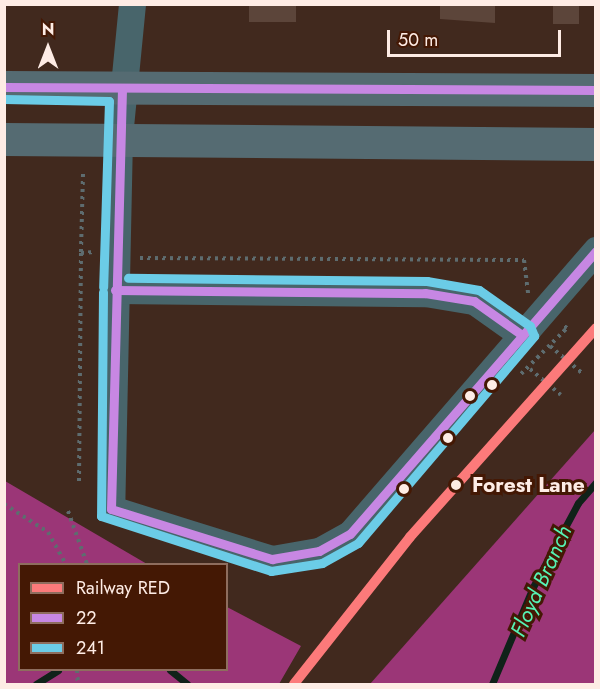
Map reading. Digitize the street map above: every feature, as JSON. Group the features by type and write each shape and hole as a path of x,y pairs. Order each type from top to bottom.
{"main road":[{"path":"4,87 596,90"},
{"path":"4,139 119,137 596,144"}],"street":[{"path":"132,4 119,137 111,509 272,559 319,551 350,534 522,334 553,317 596,250"},
{"path":"116,290 425,293 474,301 522,334"}],"path":[{"path":"79,481 82,174"},
{"path":"81,253 524,260 524,286 553,317"},
{"path":"550,346 582,373"},
{"path":"530,369 561,395"},
{"path":"4,504 48,532 65,563"},
{"path":"68,511 87,563"}],"shaded area":[{"path":"595,430 595,684 370,684"},
{"path":"5,481 145,563 18,563 18,671 228,671 228,608 301,646 279,684 5,684"}],"building":[{"path":"249,4 296,4 296,22 249,22"},
{"path":"440,4 495,4 495,23 440,19"},
{"path":"553,4 579,4 579,24 553,24"}],"waterway":[{"name":"Floyd Branch","path":"492,684 533,587 578,503 596,482"},
{"name":"Floyd Branch","path":"36,684 56,671"},
{"name":"Floyd Branch","path":"171,671 187,684"}],"rail line":[{"name":"RED","path":"294,684 410,537 596,328"}],"transit line":[{"name":"22","path":"4,87 596,90"},
{"name":"22","path":"111,509 122,89"},
{"name":"241","path":"4,99 109,101 103,287"},
{"name":"22","path":"111,509 272,559 319,551 350,534 596,251"},
{"name":"241","path":"103,292 101,516 271,571 322,563 358,543 534,336 530,326 479,290 427,281 128,278"},
{"name":"22","path":"115,290 425,293 474,301 522,335"}],"place":[{"name":"Forest Lane","path":"456,485"}]}
